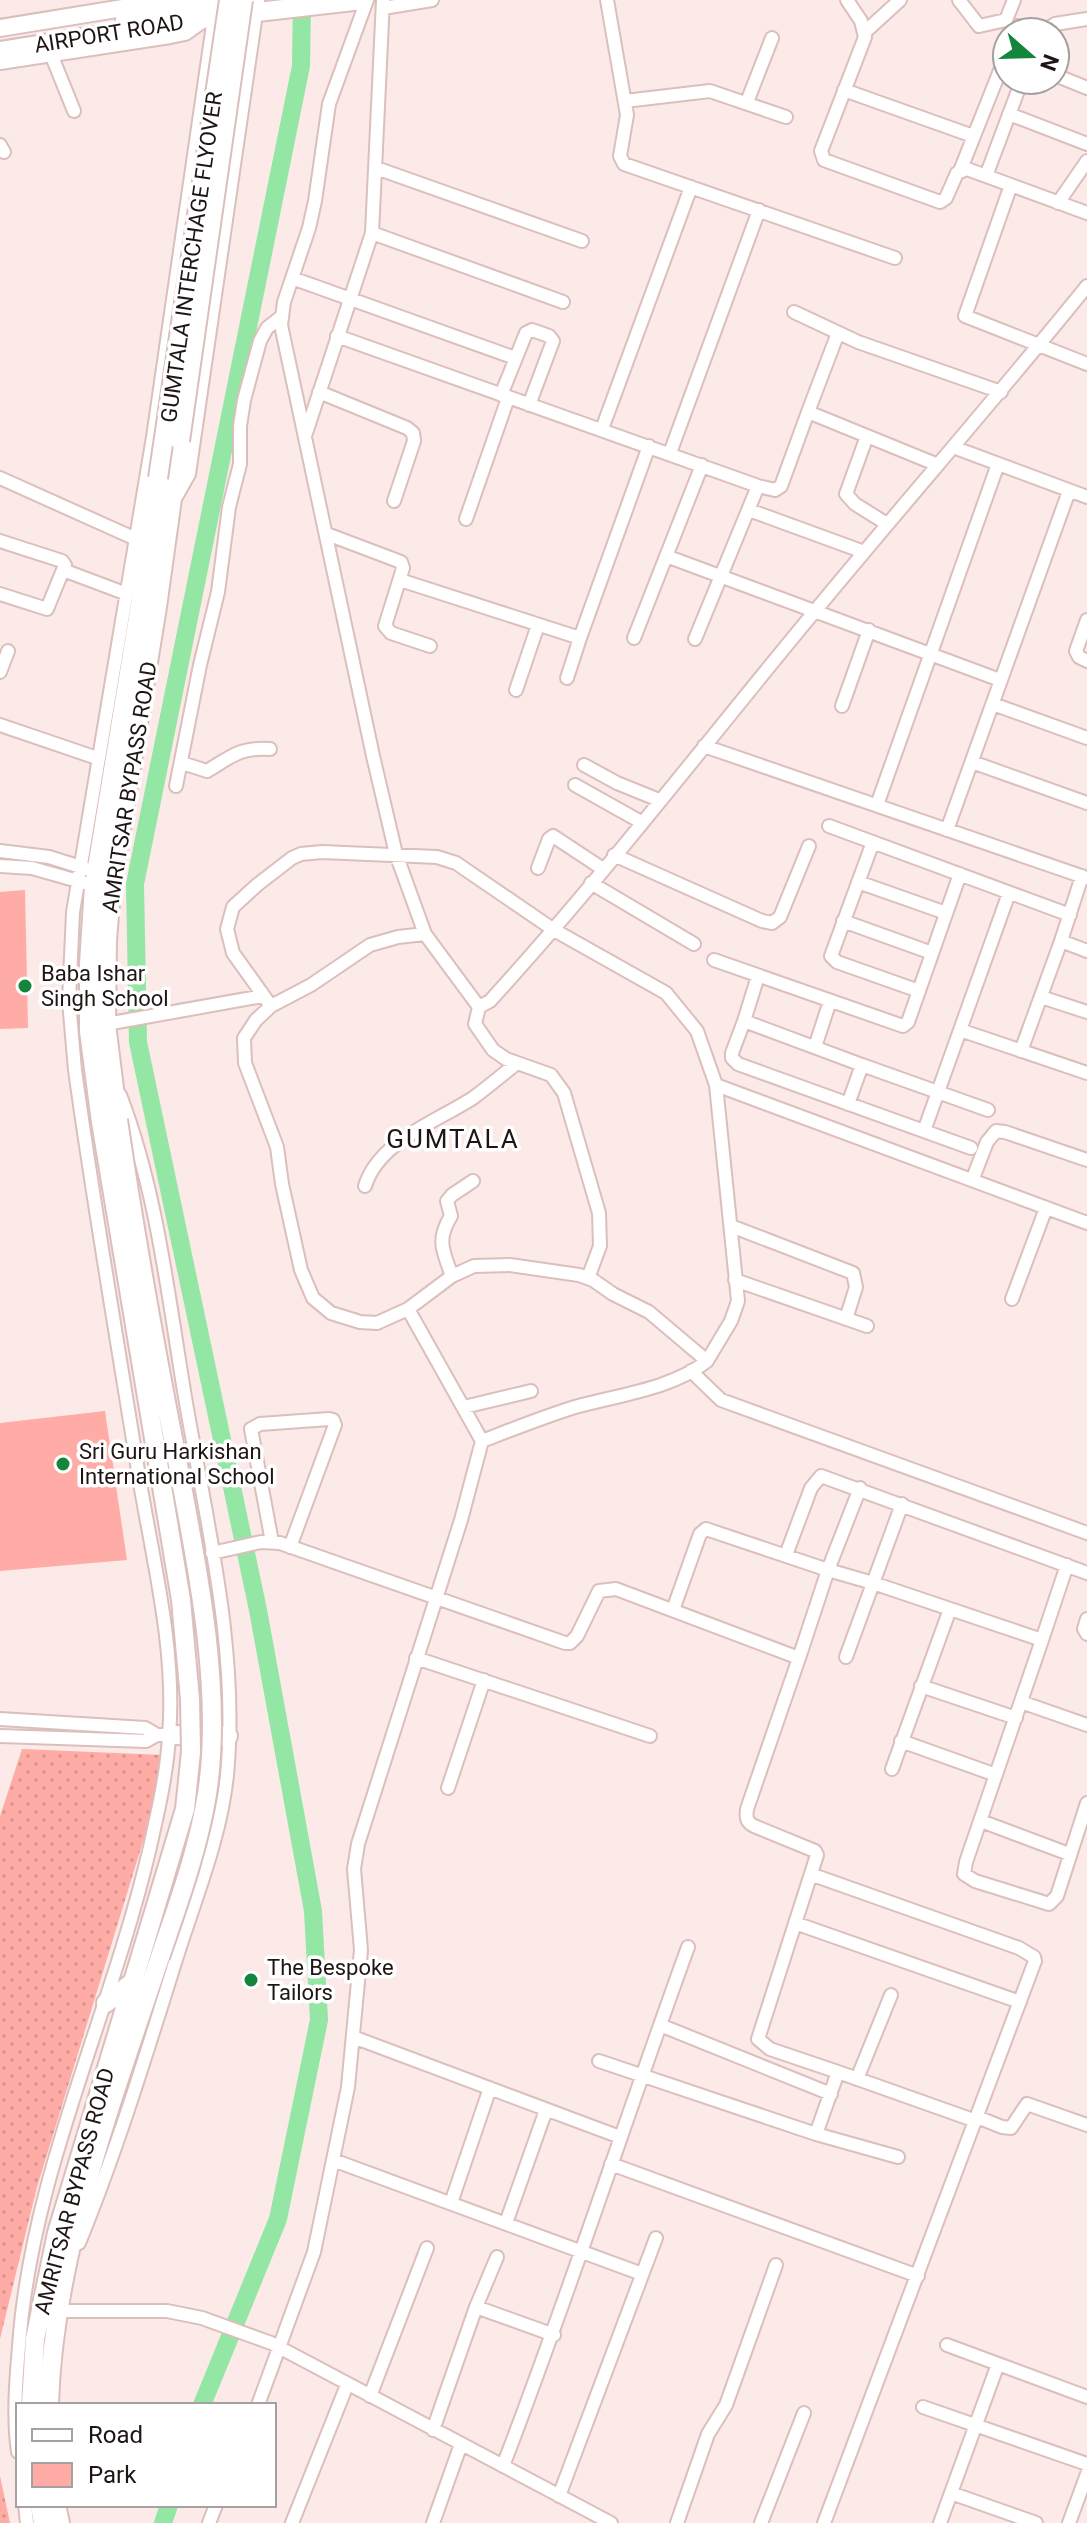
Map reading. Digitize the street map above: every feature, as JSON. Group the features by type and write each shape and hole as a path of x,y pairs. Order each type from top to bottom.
{"highway":[{"name":"GUMTALA INTERCHAGE FLYOVER","path":"146,513 158,478 229,0"},
{"name":"AIRPORT ROAD","path":"0,40 209,6 357,1"},
{"name":"AIRPORT ROAD","path":"0,51 209,6"},
{"name":"GUMTALA INTERCHAGE FLYOVER","path":"171,506 257,6"},
{"name":"AMRITSAR BYPASS ROAD","path":"102,1070 115,1022 95,879 171,506"},
{"name":"AMRITSAR BYPASS ROAD","path":"102,1070 88,997 95,879 140,606 146,513"},
{"path":"102,1070 109,1121 134,1229 196,1558 210,1690 211,1757 207,1793 194,1852 142,1983 106,2003"},
{"path":"163,1735 228,1736"},
{"name":"AMRITSAR BYPASS ROAD","path":"49,2403 57,2311 142,1983"},
{"name":"AMRITSAR BYPASS ROAD","path":"31,2403 35,2339 54,2248 142,1983"},
{"path":"142,1983 158,2016"}],"main road":[{"path":"0,28 172,0"},
{"path":"0,61 185,32 209,6"}],"street":[{"path":"305,436 372,233 383,4 432,0"},
{"path":"607,0 625,101 627,125 620,156 624,164 895,258"},
{"path":"847,0 865,32"},
{"path":"959,0 977,24 982,26 1006,20 1014,0"},
{"path":"357,1 329,104 315,201 281,317 282,335 396,854 425,934 479,1007"},
{"path":"893,3 865,32 821,151 824,160 940,202 946,198 960,171 991,92"},
{"path":"16,2424 18,2351 32,2248 49,2180 143,1875 159,1805 164,1631 71,1035 69,950 95,879 97,758 136,539 146,513 209,6"},
{"path":"171,506 189,474 257,6"},
{"path":"747,102 772,38"},
{"path":"51,54 74,111"},
{"path":"844,90 973,136"},
{"path":"625,101 702,91 717,92 786,117"},
{"path":"986,176 1016,96"},
{"path":"1009,114 1087,144"},
{"path":"1058,203 1087,161"},
{"path":"376,168 582,241"},
{"path":"960,171 967,169 1087,213"},
{"path":"1011,185 965,316 1087,364"},
{"path":"602,429 691,187"},
{"path":"670,453 759,210"},
{"path":"372,233 563,302"},
{"path":"292,278 515,358"},
{"path":"588,1278 600,1246 599,1213 564,1093 551,1075 517,1063 493,1050 475,1024 479,1007 490,1001 554,930 815,610 1087,286"},
{"path":"794,312 838,333 1001,392"},
{"path":"176,786 218,592 229,507 240,464 244,400 260,341 267,328 281,317"},
{"path":"466,519 515,358 528,330 552,339 529,405"},
{"path":"337,336 775,490 781,486 838,333"},
{"path":"319,392 413,433 414,441 394,501"},
{"path":"808,412 938,465"},
{"path":"867,436 846,494 855,504 887,524"},
{"path":"567,678 649,446"},
{"path":"953,447 1087,497"},
{"path":"877,805 998,464"},
{"path":"634,638 702,465"},
{"path":"0,478 136,539"},
{"path":"695,639 758,486"},
{"path":"947,830 1069,491"},
{"path":"749,510 864,552"},
{"path":"327,534 398,561 403,568 385,626 391,633 430,646"},
{"path":"0,541 62,561 65,565 47,609 0,594"},
{"path":"666,556 1000,680"},
{"path":"63,570 127,594"},
{"path":"400,580 580,638"},
{"path":"1087,620 1076,651 1079,657 1087,661"},
{"path":"516,690 538,625"},
{"path":"842,706 869,630"},
{"path":"0,672 8,651"},
{"path":"993,704 1087,738"},
{"path":"1,729 97,758"},
{"path":"704,746 1084,877 1021,1051"},
{"path":"182,763 207,771 236,753 249,749 270,749"},
{"path":"972,762 1087,803"},
{"path":"584,765 659,800"},
{"path":"575,785 641,822"},
{"path":"829,826 1070,915"},
{"path":"538,868 553,836 603,869"},
{"path":"873,842 831,952 835,960 919,991"},
{"path":"614,855 772,923 780,917 809,846"},
{"path":"0,851 49,857 95,879"},
{"path":"267,1001 229,944 227,922 233,907 257,885 301,854 396,854 447,859 554,930 666,993 697,1031 716,1085 737,1307 707,1361 691,1371 657,1385 570,1409 482,1441"},
{"path":"0,866 95,879"},
{"path":"714,960 903,1026 908,1022 960,874"},
{"path":"858,882 946,913"},
{"path":"591,883 694,944"},
{"path":"924,1131 1009,893"},
{"path":"843,921 932,953"},
{"path":"115,1022 267,1001 311,985 370,945 425,934"},
{"path":"1061,941 1087,951"},
{"path":"758,976 732,1053 734,1062 971,1148"},
{"path":"1041,997 1087,1012"},
{"path":"267,1001 244,1038 245,1063 277,1147 282,1184 306,1287 313,1298 331,1313 360,1322 377,1323 408,1309 452,1276 474,1266 491,1264 588,1278 649,1312 707,1361"},
{"path":"815,1047 830,1001"},
{"path":"744,1021 988,1110"},
{"path":"960,1030 1087,1073"},
{"path":"365,1186 378,1160 410,1136 471,1099 517,1063"},
{"path":"848,1104 862,1065"},
{"path":"65,2277 92,2212 158,2016 211,1847 227,1776 228,1660 149,1195 136,1137 102,1070"},
{"path":"716,1085 973,1178 1087,1223"},
{"path":"973,1178 987,1142 996,1131 1087,1160"},
{"path":"452,1276 442,1242 442,1232 451,1216 447,1201 473,1181"},
{"path":"1012,1299 1046,1208"},
{"path":"731,1226 853,1273 856,1287 846,1319"},
{"path":"735,1280 867,1326"},
{"path":"259,2403 276,2346 314,2252 348,2087 361,1950 355,1858 461,1520 482,1441 408,1309"},
{"path":"691,1371 721,1400 1087,1533"},
{"path":"464,1407 531,1391"},
{"path":"267,1542 251,1429 260,1424 333,1420 335,1425 290,1547"},
{"path":"786,1555 817,1477 821,1476 1087,1573"},
{"path":"860,1488 828,1570 746,1817 748,1823 754,1826 815,1851 817,1860 758,2039 770,2049 976,2119 1011,2128 1027,2104 1087,2125"},
{"path":"846,1657 902,1504"},
{"path":"673,1610 700,1534 706,1529 1042,1640"},
{"path":"212,1553 267,1542 290,1547 565,1643 574,1641 595,1597 603,1589 616,1589 799,1658"},
{"path":"1067,1565 964,1874 975,1881 1049,1904 1057,1896 1087,1803"},
{"path":"892,1769 950,1609"},
{"path":"1087,1619 1084,1629 1087,1634"},
{"path":"416,1658 650,1736"},
{"path":"448,1788 484,1680"},
{"path":"921,1686 1016,1718"},
{"path":"1021,1702 1087,1725"},
{"path":"0,1719 145,1728 163,1735"},
{"path":"0,1736 146,1741 163,1735"},
{"path":"901,1741 996,1775"},
{"path":"981,1821 1069,1854"},
{"path":"813,1875 1029,1953 1035,1961 824,2523"},
{"path":"795,1923 1020,2002"},
{"path":"503,2466 554,2335 688,1947"},
{"path":"857,2079 891,1995"},
{"path":"660,2025 831,2094"},
{"path":"353,2037 620,2137"},
{"path":"599,2061 816,2134 898,2157"},
{"path":"816,2134 838,2072"},
{"path":"451,2203 490,2088"},
{"path":"506,2223 546,2110"},
{"path":"333,2160 642,2274"},
{"path":"611,2164 918,2276"},
{"path":"559,2496 656,2238"},
{"path":"370,2396 427,2248"},
{"path":"433,2430 497,2257"},
{"path":"677,2523 708,2434 726,2405 776,2265"},
{"path":"476,2307 554,2335"},
{"path":"57,2311 159,2310 202,2318 276,2346 611,2523"},
{"path":"947,2345 1087,2397"},
{"path":"940,2523 998,2364"},
{"path":"292,2523 347,2385"},
{"path":"923,2407 1087,2464"},
{"path":"761,2523 804,2413"},
{"path":"433,2523 461,2444"},
{"path":"1069,2523 1087,2474"},
{"path":"951,2493 1036,2523"}],"green space":[{"path":"25,890 28,1028 0,1029 0,892"},
{"path":"105,1411 127,1560 0,1571 0,1423"},
{"path":"22,1749 163,1755 144,1838 37,2187 0,2339 0,1816"},
{"path":"0,2476 10,2523 0,2523"}],"waterway":[{"path":"203,2403 278,2219 319,2020 313,1911 258,1610 138,1042 135,884 301,66 302,0"},
{"path":"163,2523 168,2507"}],"place":[{"name":"Baba Ishar Singh School","path":"25,986"},
{"name":"Sri Guru Harkishan International School","path":"63,1464"},
{"name":"The Bespoke Tailors","path":"251,1980"}],"district":[{"name":"GUMTALA","path":"453,1139"}]}
